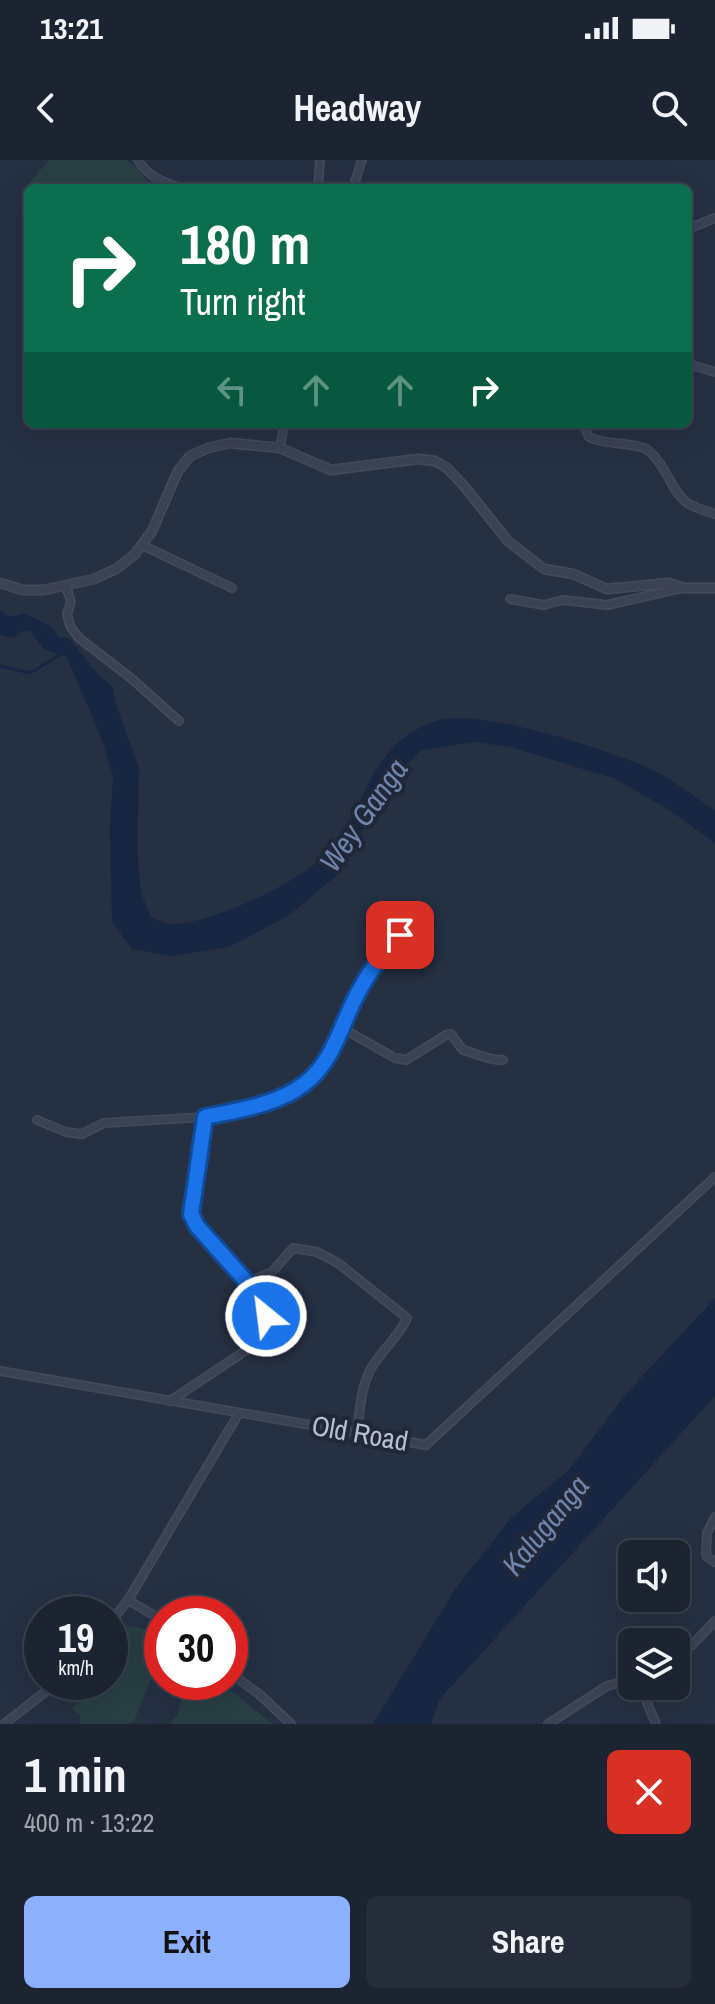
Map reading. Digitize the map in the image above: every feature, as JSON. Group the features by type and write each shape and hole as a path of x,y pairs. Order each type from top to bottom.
{"street":[{"path":"138,160 144,170 168,184"},
{"path":"318,184 320,160"},
{"path":"354,184 362,160"},
{"path":"692,227 715,218"},
{"path":"692,365 715,372"},
{"path":"280,448 283,428"},
{"path":"585,428 589,437 596,441 646,449 663,465 680,496 688,503 715,514"},
{"path":"0,583 23,590 44,590 94,579 116,569 135,554 152,531 178,471 190,456 230,443 280,448 331,470 418,459 435,461 447,468 464,486 508,541 544,569 573,574 607,589 669,583 684,588"},
{"path":"142,545 232,588"},
{"path":"66,586 71,602 67,614 70,626 79,638 179,721"},
{"path":"510,599 544,605 563,600 607,605 684,588 715,588"},
{"path":"37,1120 66,1132 82,1134 104,1123 205,1117 263,1104 303,1085 326,1063 359,991 379,957 400,935"},
{"path":"342,1028 395,1058 406,1060 451,1034 463,1050 493,1061 503,1060"},
{"path":"170,1401 251,1347 266,1316 261,1298 197,1226 191,1214 205,1117"},
{"name":"Old Road","path":"0,1371 426,1445 715,1177"},
{"path":"248,1282 272,1272 293,1248 317,1252 338,1263 407,1318 402,1331 372,1366 361,1400 357,1431"},
{"path":"144,1609 128,1600 239,1413"},
{"path":"715,1517 707,1533 706,1556 715,1562"},
{"path":"690,1646 715,1621"},
{"path":"548,1724 607,1686 618,1683"},
{"path":"248,1686 291,1724"},
{"path":"4,1724 35,1700"},
{"path":"646,1700 656,1724"}],"green space":[{"path":"49,160 127,160 148,183 148,184 28,184"},
{"path":"128,1625 144,1629 144,1696 134,1721 129,1724 80,1724 80,1715 70,1708 80,1702 128,1700"},
{"path":"181,1700 243,1700 273,1724 169,1724 178,1714"}],"water":[{"name":"Wey Ganga","path":"0,610 11,616 24,613 50,626 60,638 69,638 113,687 116,705 139,768 137,850 141,893 151,917 162,922 191,922 211,916 258,898 301,874 331,849 355,813 383,760 396,745 413,731 436,721 455,718 539,731 652,769 715,810 715,843 669,810 616,779 510,747 475,742 422,750 394,776 335,877 288,916 229,947 172,956 132,949 112,922 110,830 113,776 103,743 67,657 44,649 30,631 22,631 14,638 0,635"},
{"name":"Kaluganga","path":"715,1298 715,1396 439,1700 431,1724 373,1724 456,1588 512,1517 569,1470 627,1393"}],"waterway":[{"path":"0,666 30,673 63,653"}],"route":[{"path":"266,1316 261,1298 197,1226 191,1214 205,1117 263,1104 303,1085 326,1063 359,991 379,957 400,935"}]}
